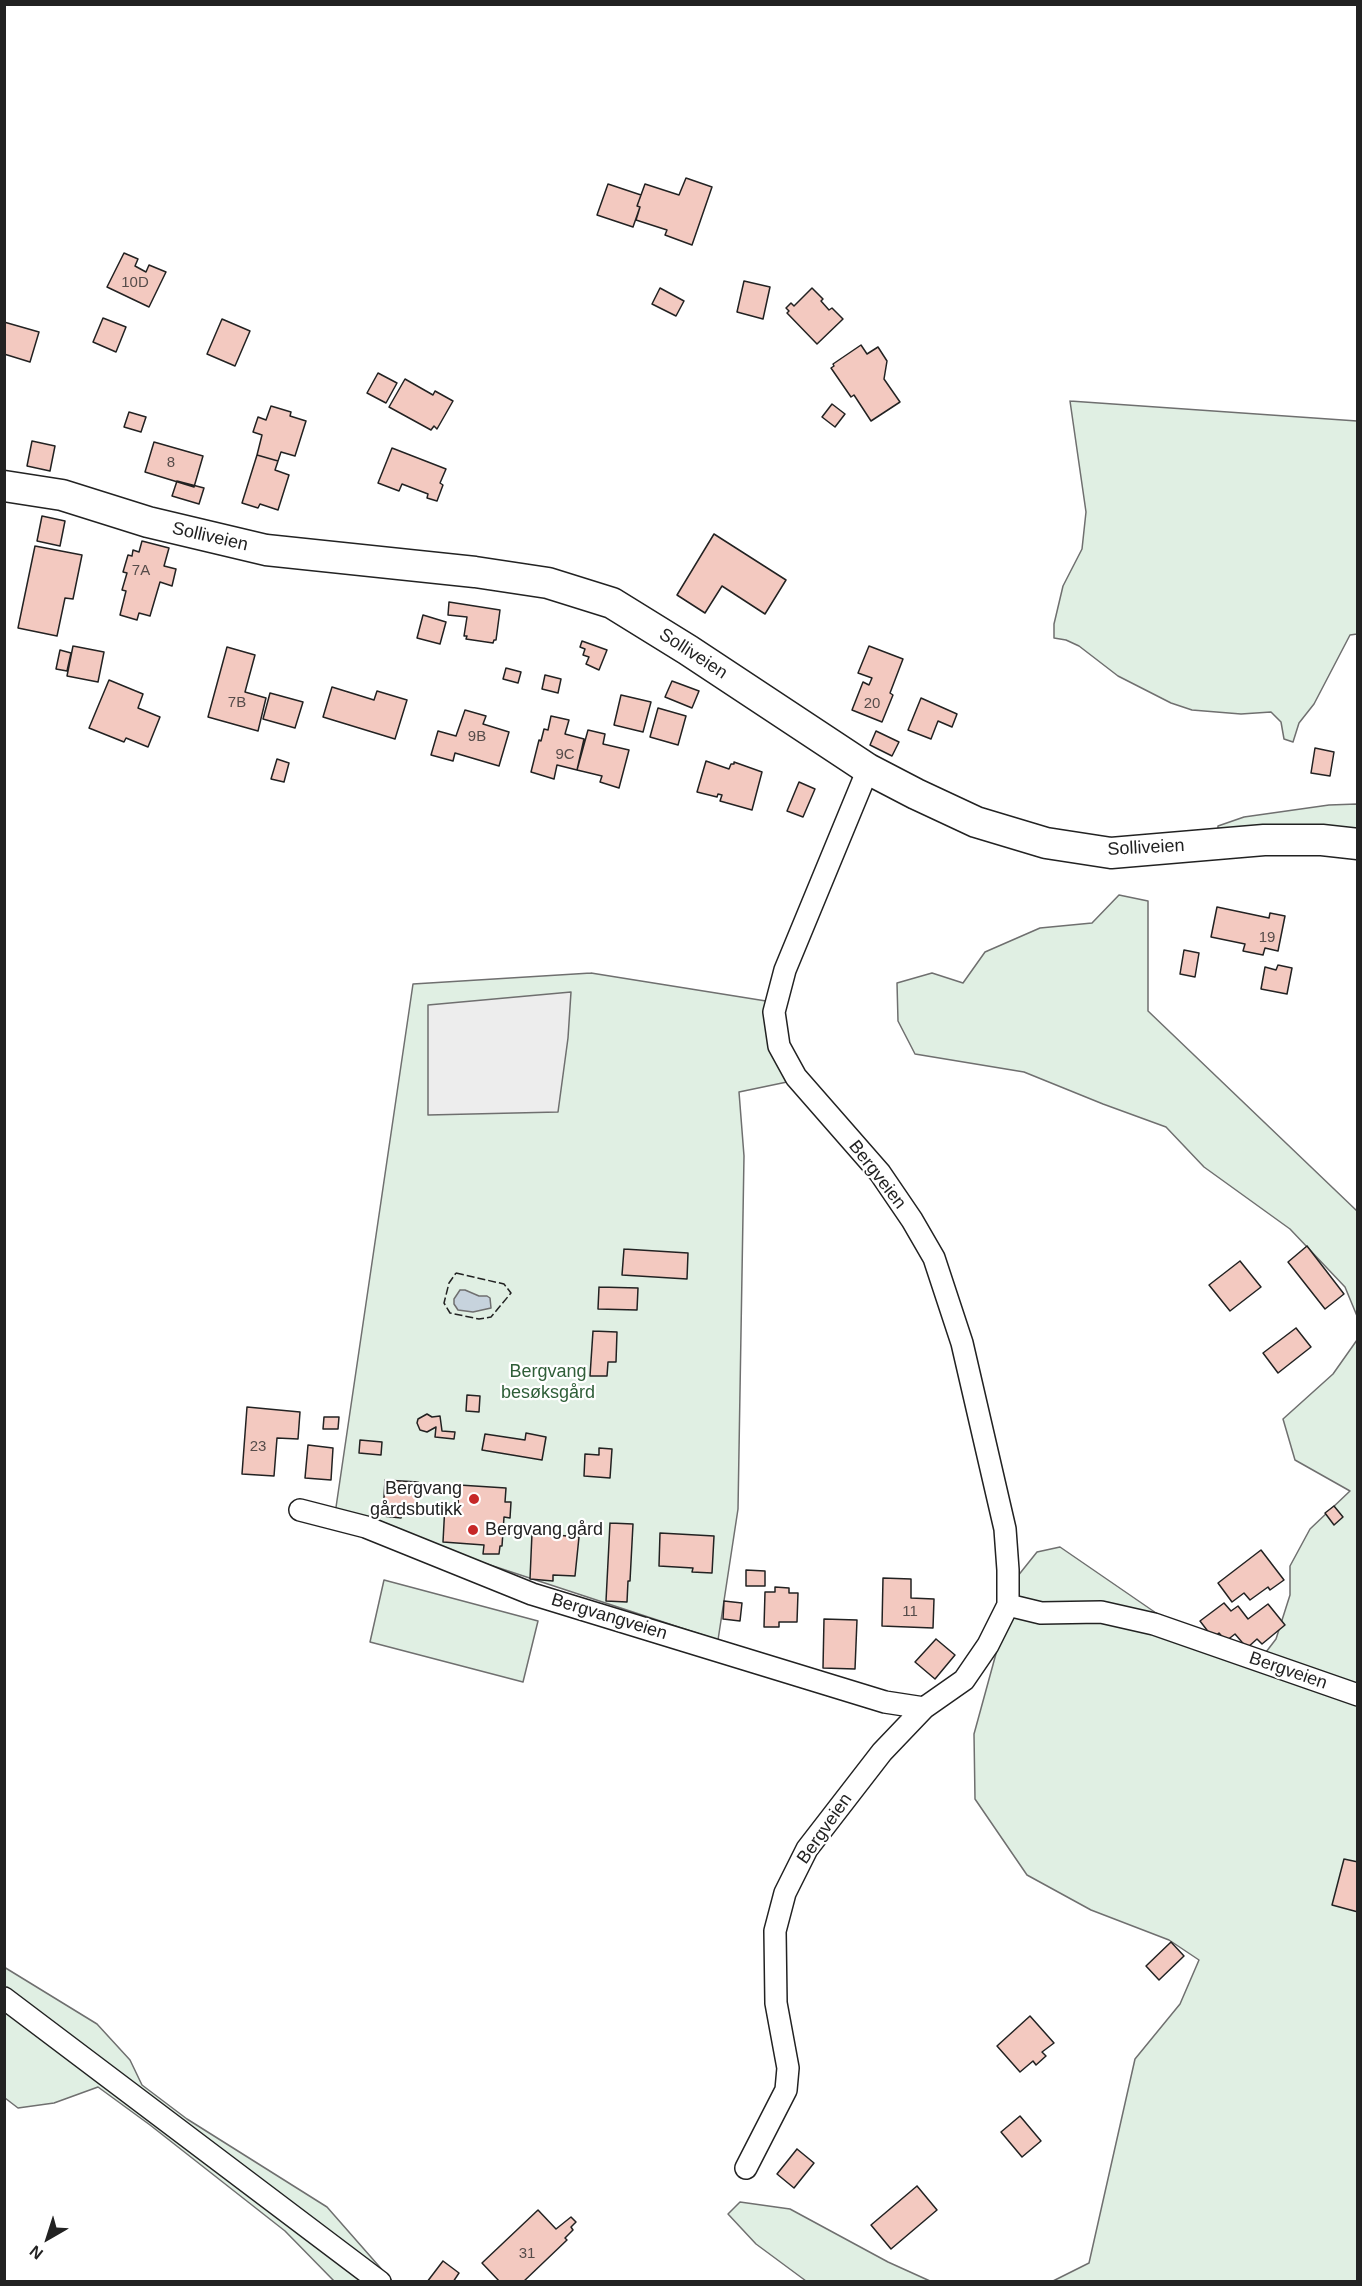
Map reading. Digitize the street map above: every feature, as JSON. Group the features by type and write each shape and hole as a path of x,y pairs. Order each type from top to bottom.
{"street":[{"name":"Solliveien","path":"4,486 62,495 148,522 266,550 475,572 548,583 612,603 688,650 868,769 976,822 1046,843 1111,853 1264,840 1322,840 1358,844"},
{"name":"Bergveien","path":"746,2168 786,2090 788,2068 776,2003 775,1931 785,1893 814,1840 882,1752 924,1708 964,1680 988,1644 1008,1605 1005,1529 962,1343 934,1258 912,1220 880,1173 796,1077 779,1046 774,1012 785,970 868,769"},
{"name":"Bergvangveien","path":"300,1510 366,1527 532,1593 885,1702 924,1708"},
{"name":"Bergveien","path":"1008,1605 1041,1613 1101,1612 1154,1624 1358,1695"},
{"path":"4,1998 380,2282"}],"green space":[{"path":"1070,401 1357,421 1357,634 1350,635 1314,704 1299,723 1293,742 1284,739 1281,722 1271,712 1241,714 1192,710 1171,703 1118,676 1079,646 1054,638 1054,624 1063,586 1082,549 1086,512"},
{"path":"1357,804 1357,838 1218,830 1218,826 1244,817 1329,805"},
{"path":"1119,895 1148,901 1148,1011 1357,1211 1357,1316 1345,1287 1290,1229 1204,1167 1166,1127 1024,1072 915,1054 898,1021 897,983 932,973 963,983 985,952 1040,928 1092,923"},
{"name":"Bergvang besøksgård","path":"591,973 766,1001 787,1082 739,1092 744,1156 738,1509 718,1640 335,1514 413,984"},
{"path":"1357,1340 1357,2281 1053,2281 1089,2263 1135,2059 1180,2004 1199,1960 1169,1940 1091,1910 1027,1875 975,1799 974,1734 1017,1577 1037,1552 1060,1547 1175,1626 1253,1669 1276,1639 1290,1595 1290,1566 1310,1529 1350,1491 1295,1460 1283,1419 1333,1374"},
{"path":"384,1580 538,1621 523,1682 370,1642"},
{"path":"4,1967 97,2024 130,2060 142,2085 187,2119 327,2207 392,2281 334,2281 285,2231 98,2087 54,2103 18,2108 5,2098"},
{"path":"740,2202 790,2209 888,2262 930,2281 806,2281 756,2244 728,2214"}],"shaded area":[{"path":"571,992 568,1038 558,1112 428,1115 428,1005"},
{"path":"460,1290 487,1296 490,1298 491,1308 473,1312 458,1310 454,1299"}],"building":[{"path":"686,178 712,187 692,245 665,235 667,230 636,220 640,207 637,206 645,184 679,195"},
{"path":"608,184 641,195 637,206 640,207 633,227 597,215"},
{"path":"124,253 138,259 135,266 146,272 149,265 166,272 149,307 107,287"},
{"path":"744,281 770,287 763,319 737,312"},
{"path":"660,288 684,301 676,316 652,304"},
{"path":"812,288 823,299 821,301 829,310 832,308 843,319 817,344 787,313 789,311 786,308 791,303 794,306"},
{"path":"103,318 126,327 116,352 93,342"},
{"path":"222,319 250,331 235,366 207,354"},
{"path":"4,322 39,332 30,362 4,354"},
{"path":"861,345 867,354 878,347 887,361 884,379 900,402 871,421 854,395 851,397 831,368 833,364"},
{"path":"378,373 397,383 386,403 367,393"},
{"path":"405,379 433,395 435,391 453,401 437,429 434,426 431,430 389,407"},
{"path":"832,404 845,414 835,427 822,417"},
{"path":"271,406 291,412 290,416 306,421 295,456 281,452 278,461 257,455 262,435 253,432 258,417 266,420"},
{"path":"129,412 146,417 141,432 124,427"},
{"path":"32,441 55,446 50,471 27,466"},
{"path":"154,442 203,456 194,487 145,472"},
{"path":"392,448 446,469 440,483 443,485 437,501 427,498 428,494 402,484 399,491 378,483"},
{"path":"257,455 278,461 275,470 289,475 278,510 260,504 258,508 242,503"},
{"path":"177,481 204,488 199,504 172,496"},
{"path":"42,516 65,521 60,546 37,541"},
{"path":"714,534 786,580 765,614 722,586 705,613 677,595"},
{"path":"142,541 169,548 164,566 176,569 172,586 160,582 150,616 139,613 137,620 120,615 126,591 122,590 127,573 123,572 128,555 132,556 133,550 139,552"},
{"path":"35,546 82,555 73,599 65,598 57,636 18,628"},
{"path":"449,602 500,610 496,640 493,643 466,639 467,636 464,636 467,617 448,615"},
{"path":"423,615 446,622 440,644 417,638"},
{"path":"582,641 607,650 599,670 586,664 589,657 583,655 585,649 580,647"},
{"path":"73,646 104,652 98,682 67,676"},
{"path":"869,646 903,659 890,693 893,695 882,722 852,710 863,682 869,685 872,678 858,673"},
{"path":"227,647 255,655 245,692 266,698 258,731 208,717"},
{"path":"60,650 71,653 67,671 56,669"},
{"path":"506,668 521,672 518,683 503,679"},
{"path":"545,675 561,679 558,693 542,689"},
{"path":"109,680 143,694 138,708 160,717 148,747 126,738 124,742 89,728"},
{"path":"672,681 699,691 692,708 665,697"},
{"path":"332,687 374,700 377,691 407,700 395,739 323,717"},
{"path":"270,693 303,702 295,728 263,719"},
{"path":"621,695 651,702 643,732 614,725"},
{"path":"921,698 957,714 952,727 938,721 931,739 908,730"},
{"path":"658,708 686,716 678,745 650,737"},
{"path":"465,710 486,716 483,724 509,732 499,766 455,753 453,761 431,755 438,731 456,736"},
{"path":"551,716 569,720 565,734 584,739 577,770 557,765 554,779 531,772 539,740 541,741 544,729 548,730"},
{"path":"588,730 605,734 603,744 629,750 619,788 600,782 602,776 577,770"},
{"path":"876,731 899,742 892,756 870,745"},
{"path":"1315,748 1334,752 1330,776 1311,773"},
{"path":"277,759 289,763 284,782 271,779"},
{"path":"706,761 729,769 734,762 762,772 752,810 720,801 722,795 718,794 717,797 697,792"},
{"path":"799,782 815,789 803,817 787,811"},
{"path":"1217,907 1269,918 1270,913 1285,916 1278,951 1265,948 1263,955 1243,951 1245,944 1211,937"},
{"path":"1184,950 1199,953 1195,977 1180,974"},
{"path":"1278,965 1292,968 1287,994 1261,989 1265,967 1276,970"},
{"path":"1307,1246 1344,1294 1325,1309 1288,1262"},
{"path":"624,1249 688,1253 687,1279 622,1275"},
{"path":"1240,1261 1261,1287 1230,1311 1209,1285"},
{"path":"599,1287 638,1288 637,1310 598,1309"},
{"path":"1296,1328 1311,1347 1278,1373 1263,1353"},
{"path":"593,1331 617,1332 616,1362 608,1362 607,1376 590,1376"},
{"path":"467,1395 480,1396 479,1412 466,1411"},
{"path":"247,1407 300,1412 298,1439 277,1438 274,1476 242,1474"},
{"path":"427,1414 432,1417 440,1416 442,1431 455,1432 454,1439 435,1437 436,1427 427,1432 420,1430 418,1419"},
{"path":"324,1417 339,1417 338,1429 323,1429"},
{"path":"526,1433 546,1437 542,1460 482,1450 485,1434 525,1440"},
{"path":"360,1440 382,1442 381,1455 359,1453"},
{"path":"308,1445 333,1448 331,1480 305,1478"},
{"path":"599,1448 612,1449 610,1478 584,1476 585,1454 599,1455"},
{"path":"385,1480 418,1482 416,1514 401,1512 401,1518 383,1516"},
{"name":"Bergvang gård","path":"459,1485 506,1488 505,1502 511,1502 510,1518 504,1517 502,1546 500,1546 499,1554 483,1554 484,1545 443,1542 445,1504 458,1505"},
{"path":"1334,1506 1343,1517 1334,1525 1325,1513"},
{"path":"610,1523 633,1524 627,1602 606,1601"},
{"path":"532,1533 579,1537 575,1576 553,1575 553,1581 530,1579"},
{"path":"660,1533 714,1536 712,1573 692,1572 693,1568 659,1566"},
{"path":"1261,1550 1284,1580 1270,1590 1268,1587 1250,1600 1244,1593 1232,1602 1218,1583"},
{"path":"746,1570 765,1571 765,1586 746,1586"},
{"path":"883,1578 911,1579 911,1598 934,1599 933,1628 882,1626"},
{"path":"775,1587 789,1588 789,1593 798,1593 797,1622 779,1622 779,1627 764,1627 765,1592 775,1592"},
{"path":"724,1601 742,1603 740,1621 723,1619"},
{"path":"1224,1603 1231,1611 1238,1606 1248,1619 1268,1604 1285,1625 1262,1644 1257,1639 1247,1648 1235,1634 1226,1641 1219,1633 1213,1638 1200,1621"},
{"path":"824,1619 857,1620 855,1669 823,1668"},
{"path":"936,1639 955,1655 935,1679 915,1662"},
{"path":"1344,1859 1358,1862 1358,1912 1332,1905"},
{"path":"1171,1942 1184,1956 1159,1980 1146,1966"},
{"path":"1030,2016 1054,2043 1042,2052 1046,2056 1036,2065 1033,2061 1020,2072 997,2046"},
{"path":"1020,2116 1041,2141 1022,2157 1001,2132"},
{"path":"797,2149 814,2163 794,2188 777,2174"},
{"path":"917,2186 937,2210 891,2249 871,2225"},
{"path":"538,2210 556,2229 571,2217 576,2222 571,2227 573,2230 565,2238 567,2240 523,2282 500,2282 482,2263"},
{"path":"443,2261 459,2273 453,2282 427,2282"}],"fence":[{"path":"456,1273 504,1284 511,1293 491,1317 479,1319 450,1313 444,1303 449,1283 456,1273"}],"place":[{"name":"Bergvang gårdsbutikk","path":"474,1499"},
{"name":"Bergvang gård","path":"473,1530"}]}
